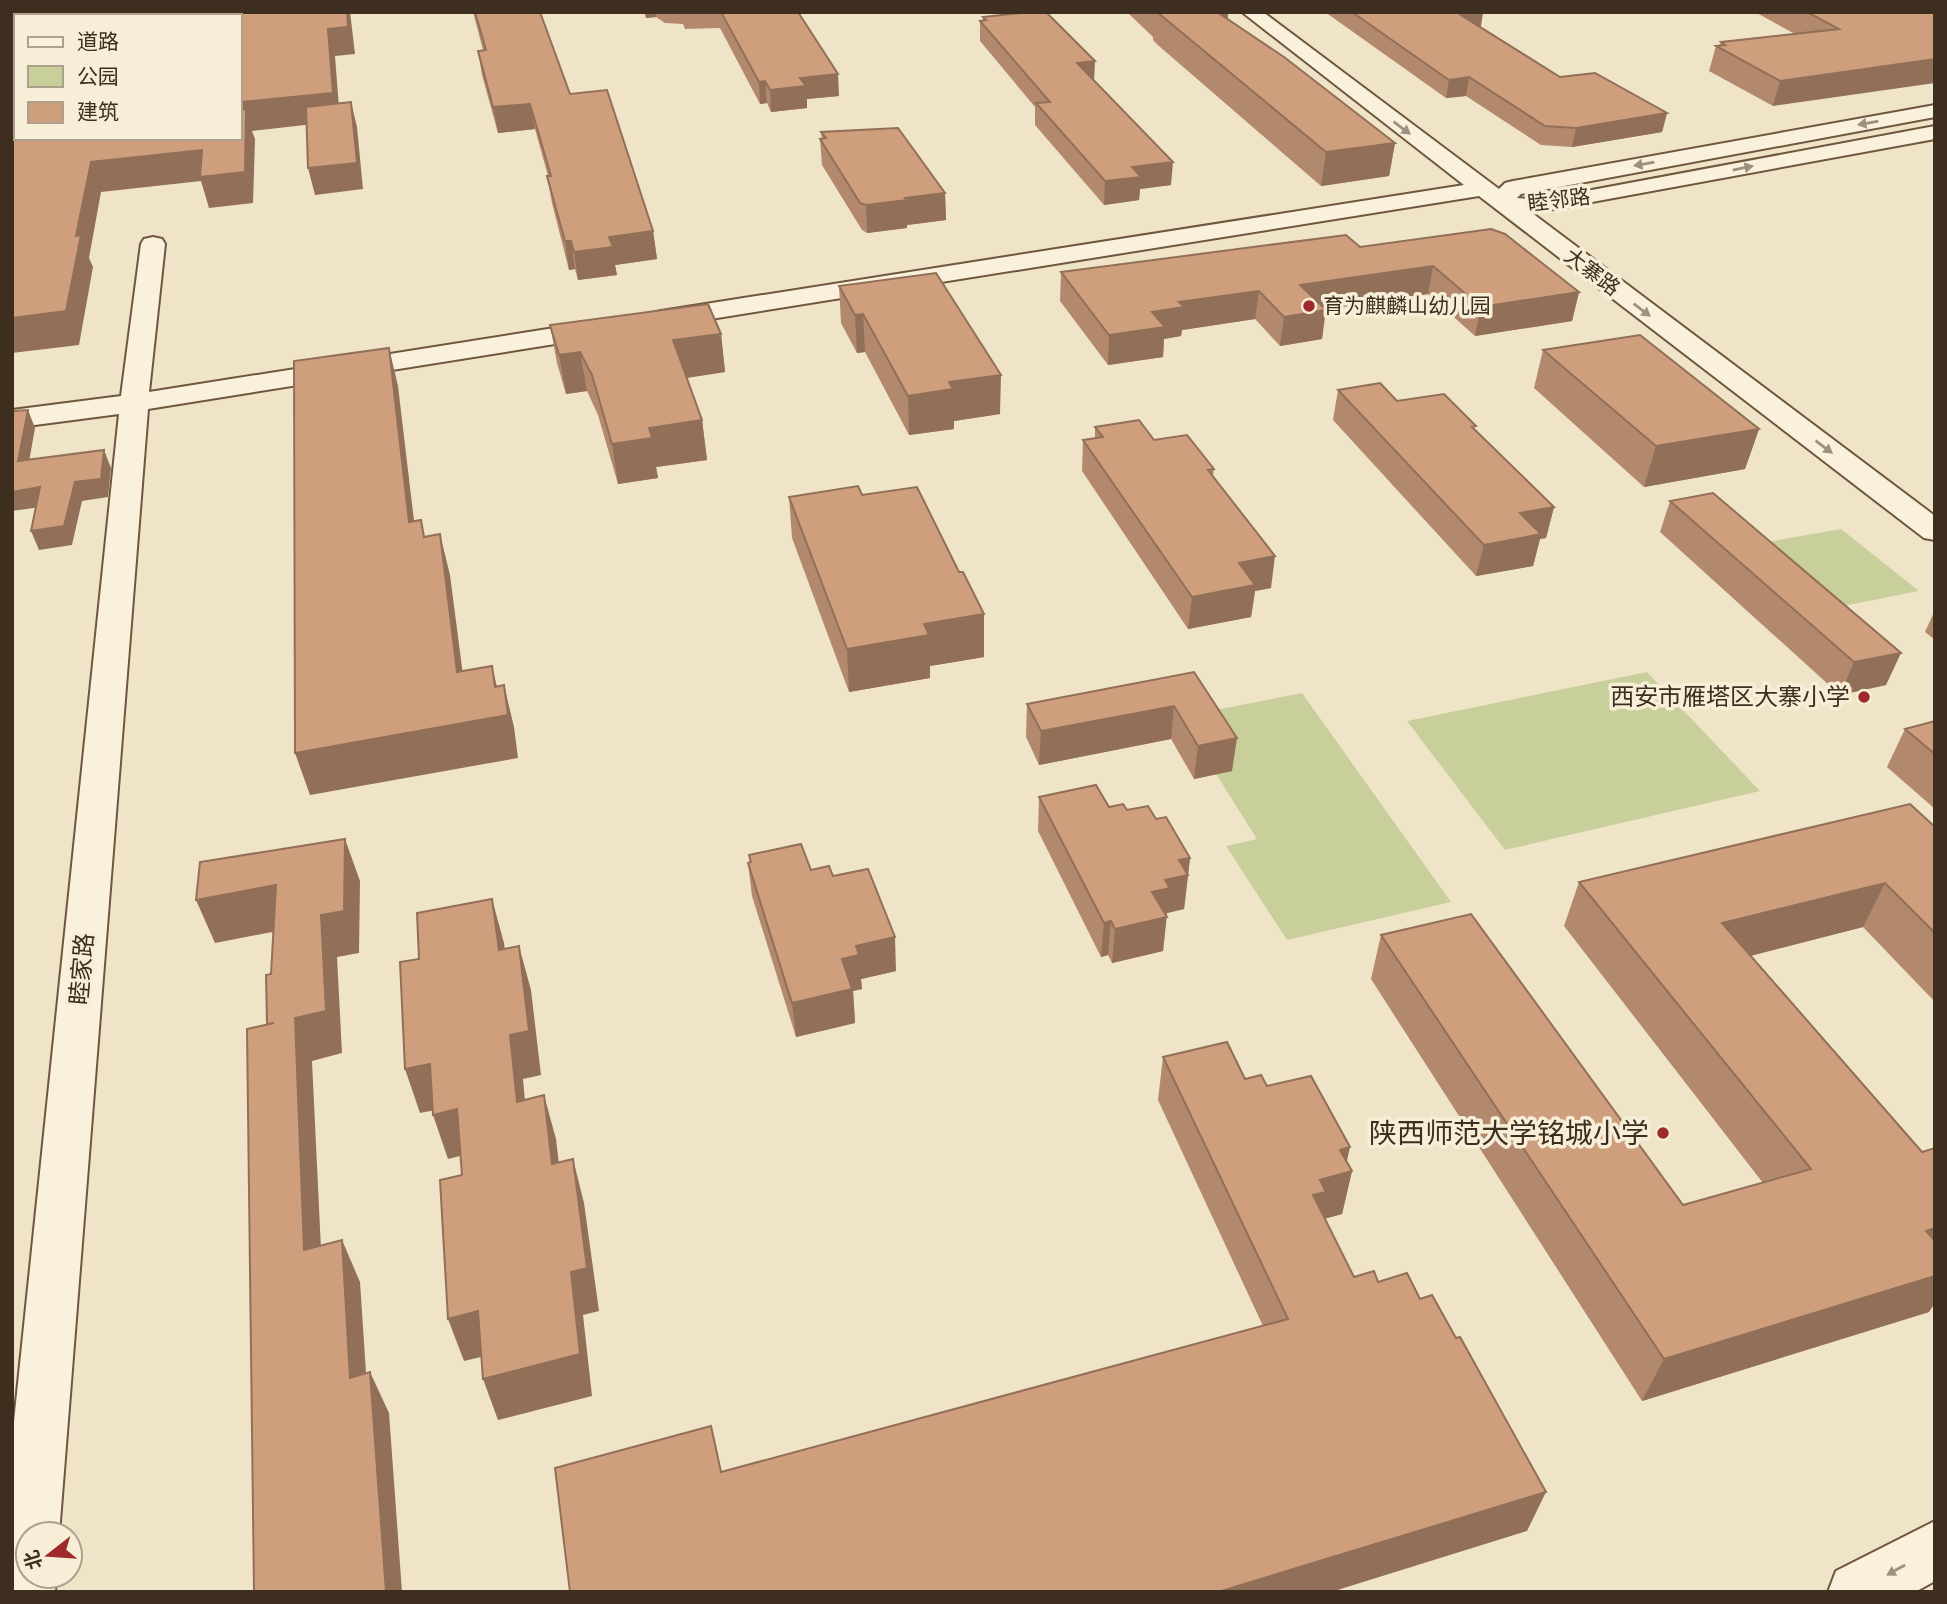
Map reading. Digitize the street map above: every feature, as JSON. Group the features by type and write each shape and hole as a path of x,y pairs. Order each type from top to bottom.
{"street":[{"name":"大寨路","path":"1251,12 1498,193 1935,531"},
{"name":"大寨路","path":"1277,12 1498,193 1538,207 1935,501"},
{"name":"睦邻路","path":"12,419 134,403 635,323 1498,193 1935,111"},
{"name":"睦邻路","path":"1538,207 1935,132"},
{"name":"睦家路","path":"32,1520 134,403 153,244"},
{"path":"1857,1592 1935,1549"}],"green space":[{"path":"1841,529 1919,591 1823,610 1750,545"},
{"path":"1647,672 1760,791 1505,850 1407,721"},
{"path":"1302,693 1451,902 1287,940 1226,846 1257,839 1180,717"}],"building":[{"path":"12,12 347,12 348,27 328,29 333,93 242,102 242,14 14,14 14,140 242,140 242,110 246,109 245,172 200,177 202,150 91,162 76,236 81,235 66,311 12,318"},
{"path":"475,12 540,12 570,94 607,90 653,231 609,237 613,247 574,252 571,241 565,241 547,176 551,176 530,104 493,107 478,51 486,50"},
{"path":"721,12 798,12 838,74 800,78 806,86 770,90 765,81 759,82"},
{"path":"1046,12 1095,61 1077,63 1173,162 1132,167 1141,177 1105,181 1036,103 1050,102 980,21 986,20 983,17"},
{"path":"1157,12 1217,12 1284,57 1395,143 1326,152"},
{"path":"1352,12 1483,12 1461,15 1560,77 1595,73 1667,113 1576,128 1545,126 1469,77 1449,80"},
{"path":"1807,12 1935,12 1935,59 1780,81 1716,46 1725,45 1721,42 1839,29"},
{"path":"351,102 357,163 308,168 306,107"},
{"path":"898,128 945,193 866,205 860,203 820,139 826,138 821,132"},
{"path":"1491,229 1505,234 1579,292 1481,307 1433,266 1300,285 1326,310 1284,317 1259,291 1179,302 1184,307 1152,312 1165,327 1109,335 1061,272 1346,235 1360,247"},
{"path":"936,273 1001,375 949,382 953,389 908,396 863,314 855,315 839,286"},
{"path":"708,304 721,334 673,340 702,420 649,428 652,438 612,444 592,375 580,352 559,355 550,325"},
{"path":"1640,335 1759,429 1656,446 1543,350"},
{"path":"389,348 409,522 421,520 424,537 440,534 457,672 492,666 495,687 504,685 508,715 295,753 294,361"},
{"path":"1380,383 1397,401 1444,394 1476,426 1472,427 1554,507 1520,513 1541,534 1484,545 1338,390"},
{"path":"28,410 18,461 104,450 101,479 75,482 64,526 31,531 40,487 12,492 12,411"},
{"path":"1139,420 1154,440 1187,435 1214,469 1208,470 1275,556 1239,563 1255,585 1192,597 1083,440 1103,437 1095,427"},
{"path":"858,486 862,495 917,487 959,572 963,572 984,614 924,624 929,635 847,649 789,497"},
{"path":"1713,493 1901,653 1854,662 1670,501"},
{"path":"1194,672 1237,738 1198,746 1174,706 1041,731 1027,704"},
{"path":"1935,721 1935,754 1905,729"},
{"path":"1096,785 1109,807 1123,804 1127,810 1148,806 1156,819 1166,817 1190,858 1179,860 1188,875 1165,880 1170,888 1152,892 1167,917 1115,929 1111,921 1104,923 1039,797"},
{"path":"1910,804 1935,827 1935,933 1885,883 1722,923 1922,1152 1935,1148 1935,1228 1926,1231 1935,1241 1935,1276 1664,1359 1381,935 1471,914 1683,1205 1811,1169 1579,882"},
{"path":"345,839 344,911 321,915 326,1011 295,1018 304,1250 342,1240 350,1378 370,1372 386,1592 254,1592 247,1029 274,1023 267,1024 266,975 271,974 276,885 196,900 200,862"},
{"path":"801,844 811,870 829,866 833,876 868,869 895,937 856,946 859,955 842,959 852,989 792,1003 748,863 751,862 749,855"},
{"path":"492,899 499,950 519,946 529,1031 510,1035 517,1102 544,1095 552,1164 573,1159 587,1268 571,1272 580,1354 483,1379 478,1311 448,1319 440,1180 462,1175 457,1109 433,1115 430,1064 405,1069 400,962 419,959 417,913"},
{"path":"1227,1042 1245,1079 1261,1075 1267,1086 1311,1076 1350,1147 1340,1150 1352,1171 1320,1180 1326,1192 1313,1195 1354,1277 1374,1271 1378,1282 1407,1273 1420,1299 1432,1295 1456,1338 1460,1337 1546,1492 1218,1592 570,1592 555,1468 711,1426 721,1472 1288,1319 1163,1057"}],"place":[{"name":"育为麒麟山幼儿园","path":"1309,306"},
{"name":"西安市雁塔区大寨小学","path":"1864,697"},
{"name":"陕西师范大学铭城小学","path":"1663,1133"}]}
